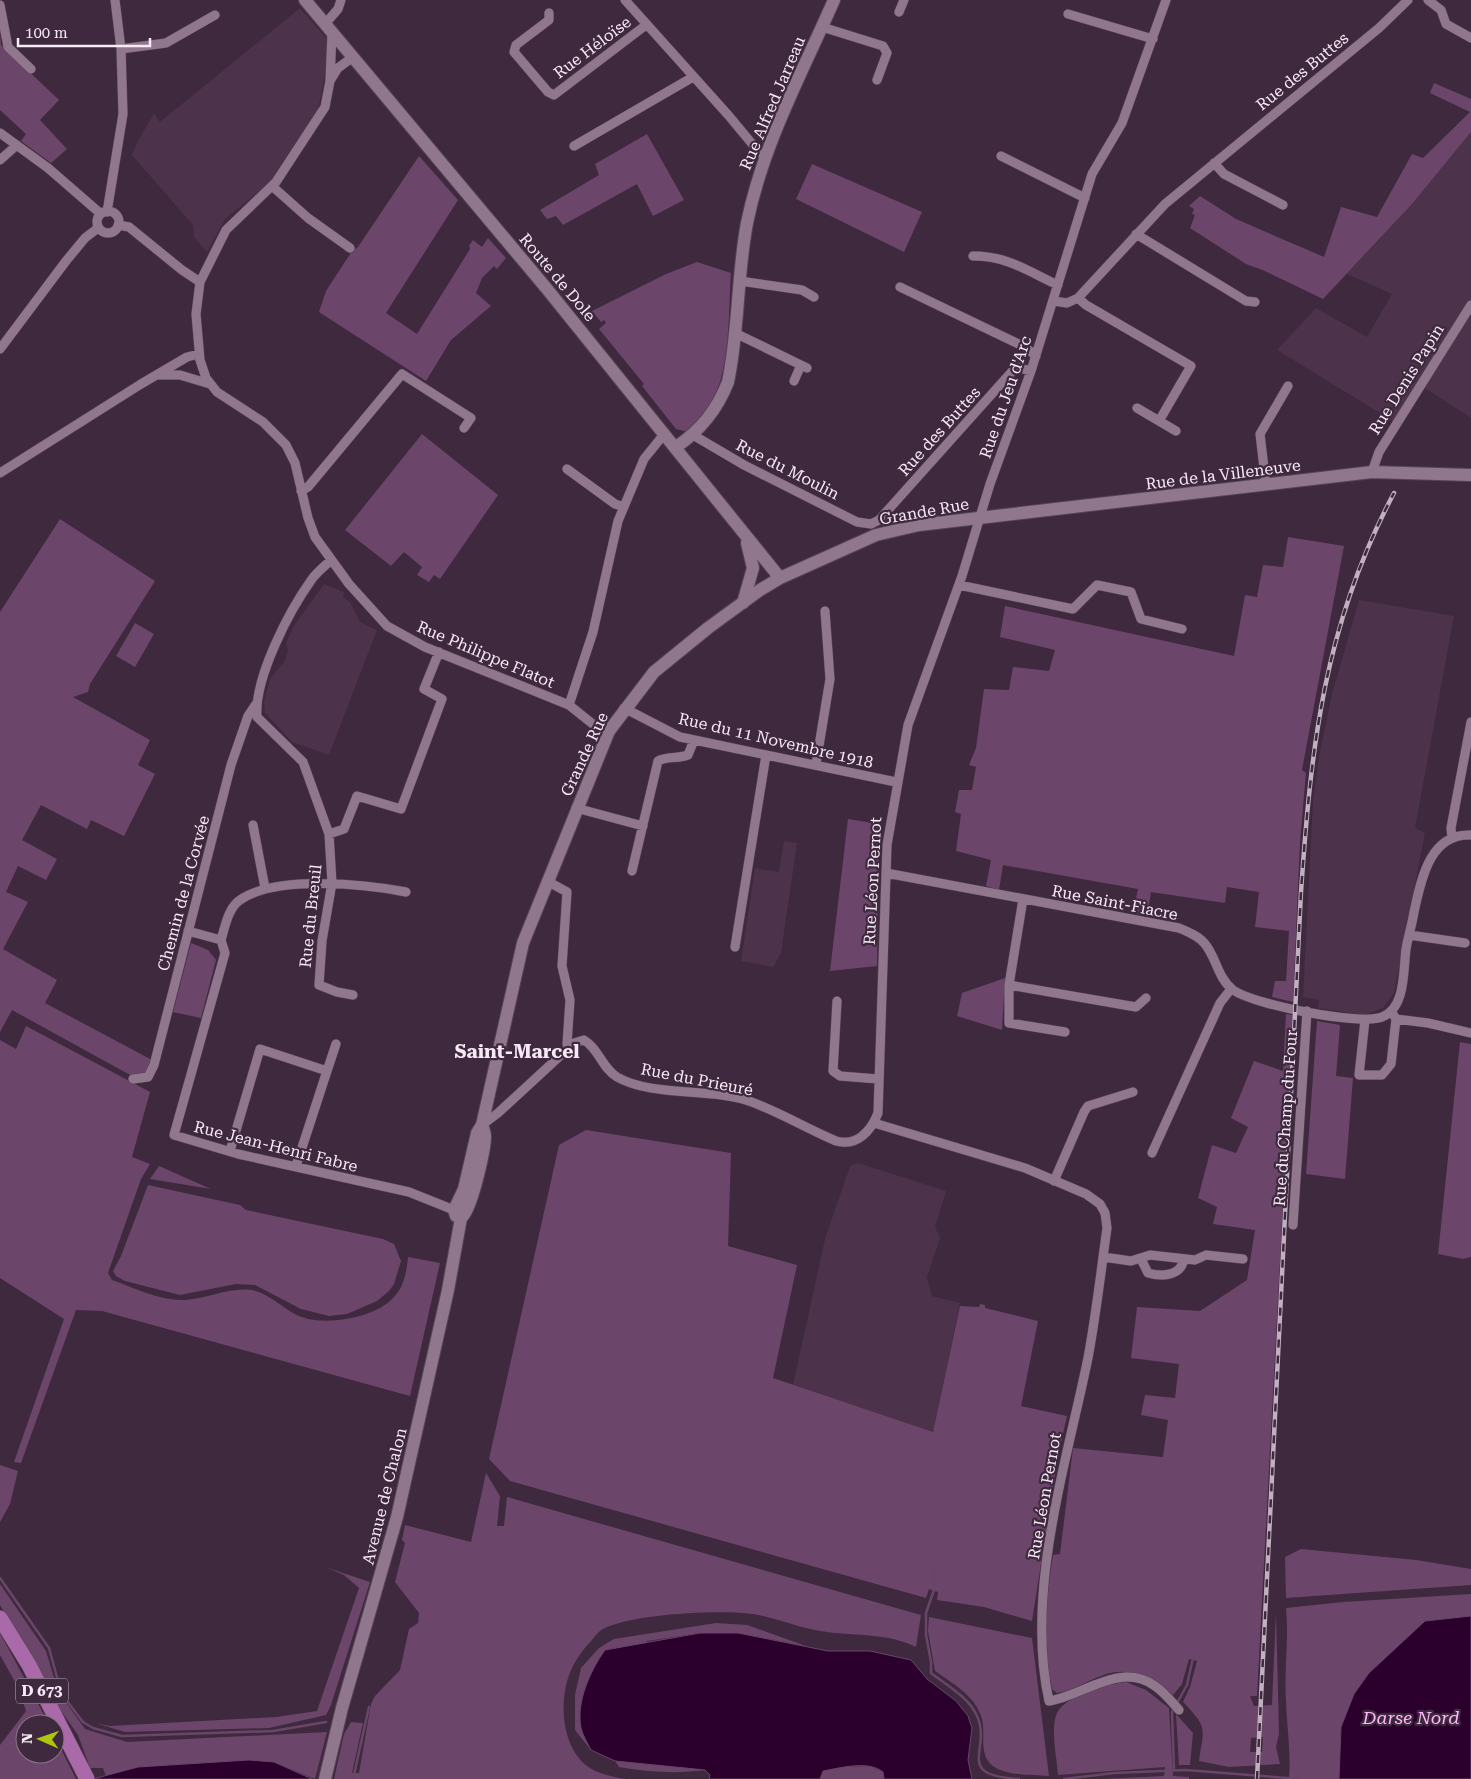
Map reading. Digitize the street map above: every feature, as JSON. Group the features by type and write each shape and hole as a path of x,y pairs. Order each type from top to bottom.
{"main road":[{"name":"Route de Dole","path":"305,0 665,433 780,578"},
{"name":"Rue Alfred Jarreau","path":"676,447 693,435 706,422 723,395 732,365 747,225 765,156 834,0"},
{"name":"Rue de la Villeneuve","path":"980,518 1372,472 1471,474"},
{"name":"Grande Rue","path":"460,1211 477,1133 482,1125 522,944 609,731 624,708 664,662 743,602 780,578 876,535 919,525 980,518"},
{"path":"739,528 751,553 753,568 743,602"},
{"name":"Avenue de Chalon","path":"326,1779 330,1758 397,1517 451,1275 460,1211"},
{"name":"D 673","path":"0,1618 29,1665 87,1779"}],"street":[{"path":"4,0 0,5 8,47 31,68"},
{"path":"98,228 98,219 104,213 123,114 121,48 115,0"},
{"path":"329,28 341,0"},
{"path":"625,0 758,151 765,156"},
{"path":"899,12 904,0"},
{"name":"Rue du Jeu d'Arc","path":"980,518 1036,356 1092,174 1122,123 1166,0"},
{"name":"Rue des Buttes","path":"1078,298 1165,204 1379,28 1408,0"},
{"path":"1428,0 1440,10 1446,24 1471,38"},
{"name":"Rue Héloïse","path":"549,13 550,20 516,45 514,52 548,92 554,95 646,25"},
{"path":"1068,14 1153,39"},
{"path":"121,48 166,43 215,15"},
{"name":"Rue Alfred Jarreau","path":"822,27 883,46 887,53 876,80"},
{"name":"Rue Philippe Flatot","path":"329,28 330,81 325,107 293,160 272,186 226,230 200,282 195,303 199,354 206,378 217,392 263,422 286,445 295,463 308,518 315,536 331,560 387,626 439,652 569,704 594,725 609,731"},
{"path":"330,81 338,68 353,58"},
{"path":"574,146 693,77"},
{"path":"0,133 48,168 104,213 116,216 118,225 115,230 110,233 103,232 98,228"},
{"path":"0,160 17,146"},
{"path":"1000,156 1085,198"},
{"path":"1214,163 1224,174 1283,206"},
{"path":"272,186 308,218 350,248"},
{"path":"118,225 129,227 182,270 200,282"},
{"path":"0,349 85,238 98,228"},
{"path":"1136,234 1246,302 1255,302"},
{"path":"973,256 992,256 1006,260 1058,285"},
{"path":"740,281 802,290 814,297"},
{"path":"900,287 1025,347 1036,356"},
{"path":"1053,301 1067,303 1078,298 1086,305 1191,366 1159,421"},
{"name":"Rue Denis Papin","path":"1372,472 1379,452 1471,305"},
{"path":"735,333 804,366 794,381"},
{"path":"0,473 187,357 199,354"},
{"name":"Rue des Buttes","path":"871,524 879,520 1016,367 1031,371"},
{"path":"157,376 180,374 211,384"},
{"path":"301,491 308,487 402,374 471,418 464,428"},
{"path":"1266,485 1260,434 1288,386"},
{"path":"1137,408 1176,431"},
{"path":"569,704 593,632 614,538 624,506 644,459 665,433"},
{"name":"Rue du Moulin","path":"693,435 744,465 857,522 871,524"},
{"path":"567,469 615,504 624,506"},
{"name":"Rue Léon Pernot","path":"980,518 959,585 908,725 896,782 887,838 878,1113 872,1126 974,1152 1025,1168 1086,1194 1100,1204 1105,1213 1107,1228 1088,1358 1070,1436 1043,1588 1041,1645 1046,1687 1049,1701 1077,1694 1099,1682 1129,1677 1154,1685 1176,1707"},
{"path":"256,704 260,684 281,633 312,579 331,560"},
{"path":"959,585 1073,609 1097,585 1131,592 1141,619 1182,629"},
{"path":"816,764 830,679 825,611"},
{"path":"328,834 344,829 357,796 401,809 442,699 424,689 439,652"},
{"name":"Rue du Breuil","path":"256,704 257,718 303,762 328,834 332,883 322,941 319,985 337,992 353,995"},
{"name":"Chemin de la Corvée","path":"133,1080 148,1077 154,1064 231,764 248,716 256,704"},
{"name":"Rue du 11 Novembre 1918","path":"624,708 680,738 816,764 896,782"},
{"path":"1452,838 1451,828 1471,722"},
{"path":"632,871 658,761 663,758 680,758 688,755 694,740"},
{"path":"735,947 766,755"},
{"path":"576,808 644,826"},
{"path":"253,825 265,888"},
{"path":"1365,1020 1359,1075 1382,1075 1391,1064 1394,1015 1400,996 1409,935 1422,877 1433,854 1444,842 1452,838 1471,835"},
{"name":"Rue Saint-Fiacre","path":"886,873 1179,928 1193,934 1205,944 1231,989"},
{"path":"482,1125 498,1113 568,1049 570,1000 562,966 567,892 547,881"},
{"path":"188,932 220,940 229,914 240,900 265,888 332,883 368,885 406,892"},
{"path":"1023,899 1009,984 1009,1023 1065,1032"},
{"path":"1409,935 1465,943"},
{"name":"Rue Jean-Henri Fabre","path":"220,940 225,953 174,1135 230,1152 409,1192 460,1211"},
{"path":"1009,984 1136,1007 1146,998"},
{"path":"1152,1153 1220,1003 1231,989 1243,996 1271,1005 1307,1011"},
{"path":"837,1001 834,1074 878,1079"},
{"name":"Rue du Champ du Four","path":"1293,1225 1307,1011 1365,1020 1394,1015 1471,1033"},
{"name":"Rue du Prieuré","path":"568,1049 574,1043 584,1040 590,1044 608,1070 624,1080 651,1087 749,1101 842,1143 857,1140 872,1126"},
{"path":"296,1166 336,1044"},
{"path":"230,1152 260,1050 327,1070"},
{"path":"1054,1181 1088,1106 1133,1092"},
{"path":"1103,1257 1131,1261 1150,1255 1195,1260 1206,1255 1243,1259"},
{"path":"1140,1259 1148,1273 1163,1276 1178,1270 1184,1259"}],"shaded area":[{"path":"300,8 326,38 329,56 318,110 290,155 288,154 283,167 266,186 225,219 207,252 194,237 193,225 132,155 154,113 160,122"},
{"path":"0,32 1,45 59,100 40,120 67,149 51,163 21,141 26,134 0,110"},
{"path":"1434,83 1471,99 1471,132 1412,204 1323,299 1246,264 1190,228 1195,215 1192,214 1194,209 1189,206 1200,196 1236,219 1324,257 1341,207 1377,217 1412,154 1423,158 1470,112 1430,93"},
{"path":"1471,132 1471,418 1423,387 1401,426 1277,350 1316,308 1367,337 1392,294 1347,274 1412,204"},
{"path":"647,134 684,200 653,216 637,184 563,225 556,216 547,219 540,210 599,175 595,164"},
{"path":"419,156 458,200 386,313 417,334 470,249 469,246 473,240 482,247 488,238 506,258 497,269 494,266 482,278 476,293 491,306 451,340 426,381 319,312 326,291"},
{"path":"812,164 922,212 904,252 796,199"},
{"path":"697,262 731,273 728,337 721,380 714,399 703,417 688,432 676,429 642,386 644,384 599,329 606,323 604,320 601,322 592,311 666,274"},
{"path":"422,434 498,495 440,579 434,575 429,582 417,575 422,567 404,552 391,566 345,530"},
{"path":"60,519 155,581 90,684 88,692 73,697 150,740 138,765 155,774 124,836 91,820 87,829 41,805 22,840 57,859 46,880 18,866 6,892 28,902 3,949 57,980 45,1003 152,1060 147,1073 132,1076 12,1010 0,1032 0,612"},
{"path":"1288,537 1344,546 1302,770 1306,773 1300,842 1293,1002 1272,997 1275,981 1286,981 1289,931 1255,927 1259,892 1227,887 1225,903 1151,892 1148,910 1150,916 1133,913 1138,889 1003,865 999,890 986,886 991,860 956,851 961,814 955,812 959,790 972,790 976,767 969,765 976,748 984,689 1009,690 1013,667 1049,671 1055,650 1000,637 1005,606 1234,656 1245,595 1257,597 1263,565 1283,567"},
{"path":"324,584 344,592 343,597 350,602 360,622 377,630 329,755 292,742 265,713 264,701 270,679 284,662 288,651 286,643 295,624"},
{"path":"1359,600 1454,616 1415,828 1425,833 1394,993 1383,1008 1364,1015 1318,1008 1319,1000 1303,997 1313,801 1319,756 1332,694"},
{"path":"135,623 154,634 135,667 116,656"},
{"path":"848,819 879,824 877,966 830,971"},
{"path":"784,841 797,843 781,953 773,967 741,961 755,868 779,872"},
{"path":"191,943 208,950 216,960 201,1018 173,1012"},
{"path":"1005,978 1002,1030 957,1016 962,993"},
{"path":"1286,1014 1293,1015 1257,1696 1250,1696 1254,1706 1272,1705 1276,1612 1279,1734 1276,1747 1280,1764 1229,1767 1199,1761 1203,1734 1202,1728 1197,1717 1183,1702 1190,1687 1197,1661 1189,1659 1182,1684 1173,1695 1148,1678 1130,1672 1111,1673 1063,1692 1057,1693 1052,1689 1046,1639 1048,1589 1053,1555 1060,1554 1073,1448 1163,1457 1168,1420 1141,1415 1145,1395 1175,1398 1179,1364 1131,1358 1137,1307 1200,1311 1247,1280 1255,1230 1213,1224 1217,1207 1198,1198 1212,1145 1236,1153 1248,1127 1231,1118 1254,1061 1283,1071","holes":["1263,1737 1262,1752 1250,1752 1251,1738"]},
{"path":"1317,1021 1340,1025 1336,1076 1353,1078 1345,1179 1306,1174"},
{"path":"26,1026 150,1092 132,1157 150,1164 141,1179 108,1273 112,1280 148,1293 176,1300 193,1299 230,1291 256,1291 268,1296 299,1316 322,1321 363,1315 387,1304 401,1288 408,1257 440,1263 410,1396 102,1311 76,1310 21,1463 14,1462 64,1319 0,1278 0,1040 16,1049"},
{"path":"1460,1042 1471,1044 1471,1257 1463,1259 1438,1254"},
{"path":"586,1130 731,1153 728,1246 797,1265 773,1378 933,1432 960,1306 979,1307 980,1304 985,1305 985,1308 1038,1321 1021,1406 1067,1416 1058,1456 1032,1621 984,1607 937,1600 938,1592 929,1589 926,1598 510,1481 489,1459 559,1145"},
{"path":"858,1163 946,1191 935,1227 940,1238 927,1277 932,1296 960,1303 933,1432 793,1385 825,1239 850,1166"},
{"path":"159,1166 211,1189 150,1179"},
{"path":"148,1185 240,1205 246,1210 383,1239 394,1244 401,1261 394,1284 377,1301 347,1314 329,1316 301,1309 255,1285 236,1284 180,1295 125,1281 116,1276 113,1271 121,1256"},
{"path":"0,1465 18,1471 10,1504 0,1522"},
{"path":"486,1473 500,1496 497,1526 504,1526 507,1497 921,1615 916,1647 905,1642 883,1637 817,1631 753,1614 720,1612 676,1614 633,1620 602,1630 580,1654 569,1676 565,1689 564,1703 566,1732 578,1756 587,1766 596,1771 626,1779 334,1779 344,1734 351,1722 363,1723 352,1773 359,1773 371,1704 375,1696 400,1670 409,1629 418,1623 419,1613 395,1582 405,1543 402,1540 405,1525 471,1542"},
{"path":"1301,1549 1416,1560 1471,1569 1471,1585 1286,1598 1285,1557"},
{"path":"325,1567 370,1582 331,1705 326,1715 269,1728 125,1732 95,1723 110,1726 276,1717 317,1711 359,1588 344,1575"},
{"path":"0,1584 46,1651 58,1691 85,1729 127,1742 327,1732 315,1779 274,1762 249,1760 138,1767 106,1776 103,1768 90,1768 78,1735 52,1698 0,1605"},
{"path":"1471,1594 1471,1616 1425,1621 1369,1673 1354,1694 1341,1727 1339,1779 1289,1779 1286,1608 1343,1602"},
{"path":"929,1617 1032,1638 1049,1776 1010,1773 992,1766 987,1759 983,1746 982,1720 978,1709 962,1690 935,1671 928,1631"},
{"path":"716,1623 747,1625 806,1646 738,1633 700,1633 647,1641 581,1728 591,1750 575,1730 575,1695 581,1668 599,1648 614,1639"},
{"path":"0,1633 44,1714 24,1714 26,1711 19,1689 0,1655"},
{"path":"1126,1682 1146,1690 1169,1708 1173,1776 1189,1777 1189,1779 1102,1779 1164,1776 1165,1767 1058,1775 1054,1735 1057,1713 1069,1701 1078,1696 1108,1685"},
{"path":"1176,1714 1193,1733 1190,1765 1179,1765"},
{"path":"15,1725 15,1764 65,1764 65,1757 76,1779 0,1779 0,1745"},
{"path":"615,1761 705,1770 662,1772 641,1770 619,1767"},
{"path":"870,1766 883,1772 884,1779 820,1779 823,1771 842,1767"}],"water":[{"name":"Darse Nord","path":"1471,1616 1471,1779 1339,1779 1341,1727 1354,1694 1369,1673 1425,1621"},
{"path":"700,1633 738,1633 828,1651 870,1651 911,1660 927,1679 956,1701 968,1716 972,1728 968,1760 972,1779 884,1779 883,1772 877,1768 862,1766 823,1771 820,1779 709,1779 710,1775 705,1770 615,1761 591,1750 581,1728 582,1697 589,1677 605,1650"},
{"path":"249,1760 274,1762 312,1779 93,1779 138,1767"}],"waterway":[{"path":"934,1570 934,1590 926,1613 926,1635 931,1673 962,1696 976,1714 981,1738 980,1766 986,1772 1019,1779"},
{"path":"0,1578 49,1648 58,1681 67,1701 83,1722 93,1728 122,1736 273,1731 326,1722"},
{"path":"1177,1703 1187,1685 1193,1658"},
{"path":"353,1779 369,1707"},
{"path":"1174,1708 1172,1712 1174,1770"},
{"path":"1064,1779 1114,1773 1186,1770 1300,1779"}],"railway":[{"path":"1257,1779 1301,892 1310,787 1316,736 1336,639 1351,590 1370,542 1394,493"}],"district":[{"name":"Saint-Marcel","path":"517,1051"}]}
